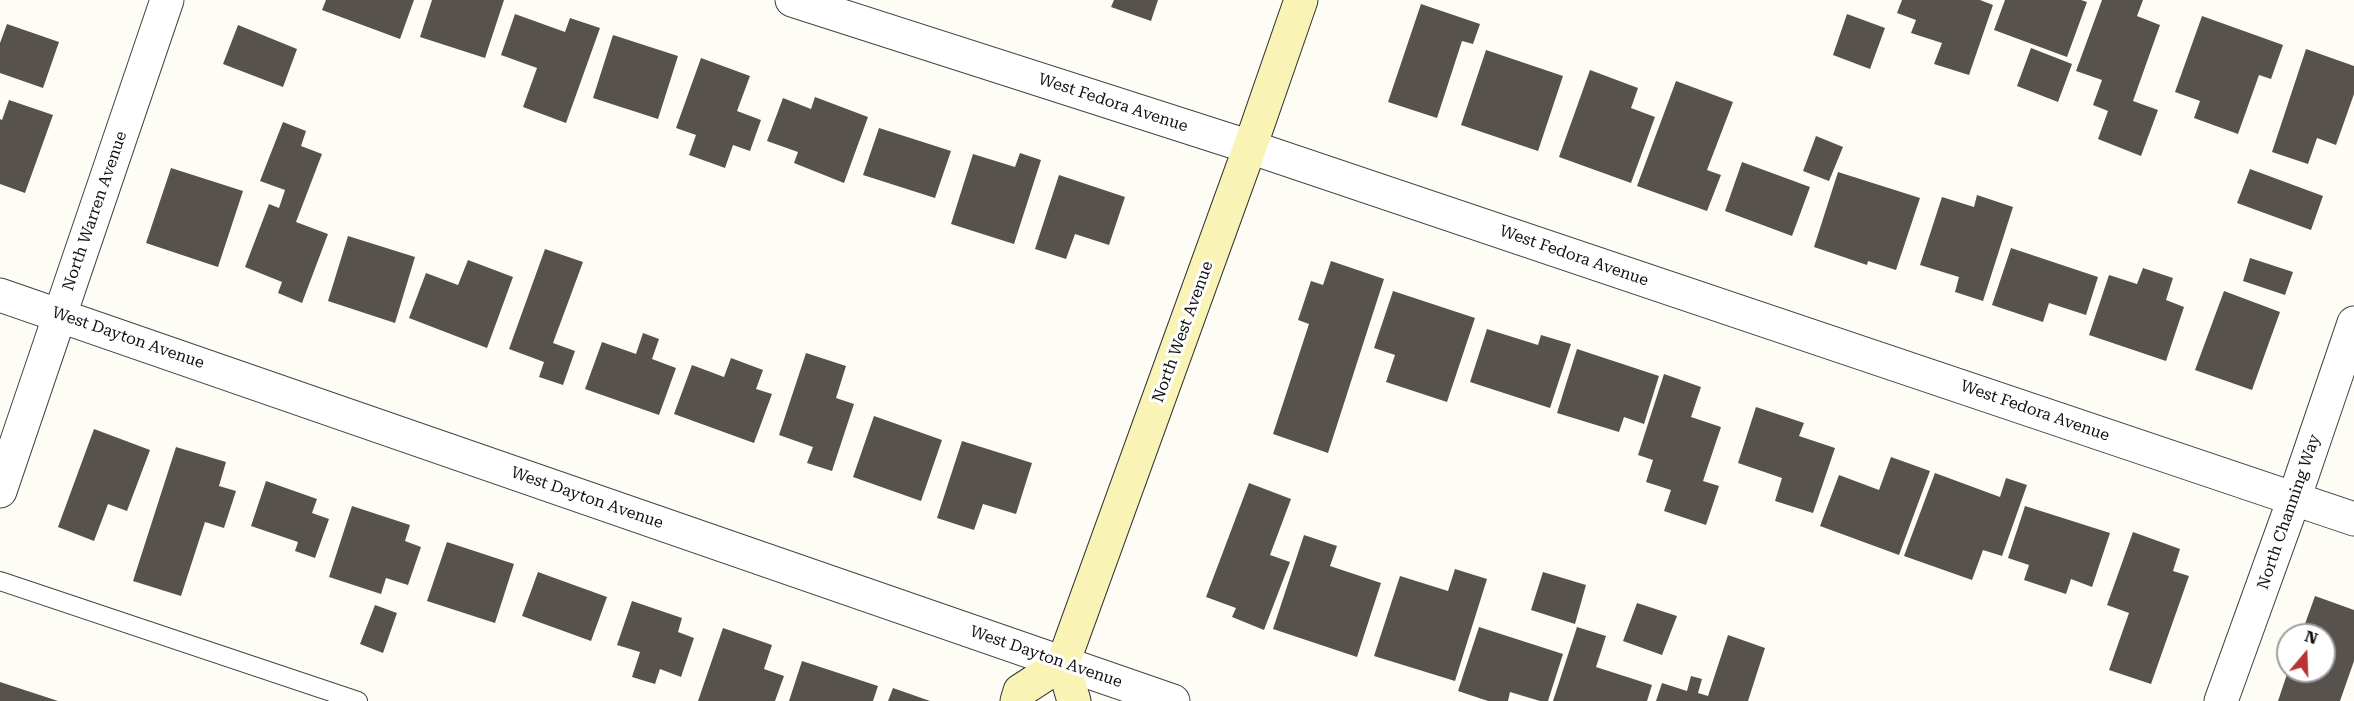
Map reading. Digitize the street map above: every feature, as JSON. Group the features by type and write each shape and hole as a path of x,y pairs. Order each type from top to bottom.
{"main road":[{"name":"North West Avenue","path":"1063,663 1301,0"},
{"path":"1017,701 1020,691 1063,663 1074,701"}],"street":[{"name":"North Warren Avenue","path":"0,490 166,0"},
{"name":"West Fedora Avenue","path":"792,0 1250,147 2354,519"},
{"name":"West Dayton Avenue","path":"0,295 1173,701"},
{"name":"North Channing Way","path":"2221,701 2294,499 2354,323"}],"lane":[{"path":"0,581 358,701"}],"building":[{"path":"326,0 414,0 400,39 322,10"},
{"path":"432,0 504,0 485,58 420,37"},
{"path":"1114,0 1158,0 1151,21 1111,7"},
{"path":"1902,0 1980,0 1993,5 1969,75 1934,64 1942,43 1911,33 1916,20 1897,13"},
{"path":"2005,0 2081,0 2087,2 2067,57 1994,30"},
{"path":"2102,0 2143,0 2137,16 2160,25 2133,101 2158,110 2141,156 2098,139 2108,111 2093,105 2102,80 2076,71"},
{"path":"1421,4 1480,24 1473,44 1462,41 1437,118 1388,102"},
{"path":"515,14 565,32 570,18 600,28 566,123 523,107 537,68 501,55"},
{"path":"1847,14 1885,28 1870,69 1833,55"},
{"path":"2202,16 2283,45 2271,79 2259,75 2238,134 2194,118 2200,101 2175,92"},
{"path":"7,24 59,42 43,88 0,73 0,43"},
{"path":"238,25 297,49 283,87 223,64"},
{"path":"613,35 678,56 658,119 593,98"},
{"path":"2031,48 2072,64 2058,102 2017,86"},
{"path":"2306,49 2354,66 2354,94 2336,145 2317,138 2308,164 2272,152"},
{"path":"1486,50 1563,76 1538,151 1461,125"},
{"path":"701,58 750,76 737,111 761,120 750,151 733,145 725,168 689,155 696,135 676,128"},
{"path":"1590,70 1638,88 1631,108 1655,117 1631,183 1559,157"},
{"path":"1676,81 1733,102 1707,170 1721,175 1707,211 1637,186"},
{"path":"815,97 868,117 844,183 794,163 798,152 767,141 783,98 811,109"},
{"path":"9,100 53,115 25,193 0,184 0,119 2,120"},
{"path":"283,122 306,131 301,146 322,154 296,222 328,234 302,303 278,293 282,282 245,267 269,204 279,208 285,190 260,181"},
{"path":"879,128 951,151 935,198 863,175"},
{"path":"1816,136 1843,147 1829,181 1803,171"},
{"path":"1020,153 1041,160 1014,244 951,224 973,154 1015,167"},
{"path":"1742,162 1810,187 1792,236 1725,211"},
{"path":"171,168 243,191 218,267 146,243"},
{"path":"2250,169 2323,196 2311,230 2237,203"},
{"path":"1838,172 1920,198 1896,270 1868,261 1867,265 1814,247"},
{"path":"1059,175 1125,197 1109,245 1075,234 1066,259 1035,249"},
{"path":"1977,195 2013,207 1983,301 1955,292 1959,277 1920,265 1942,197 1974,207"},
{"path":"348,236 415,257 395,323 328,301"},
{"path":"2011,248 2098,277 2086,315 2049,303 2043,322 1992,305"},
{"path":"545,249 583,262 553,343 575,351 563,385 539,377 544,362 509,349"},
{"path":"2250,258 2293,272 2285,295 2243,281"},
{"path":"468,260 513,277 487,348 409,318 426,273 458,285"},
{"path":"1331,261 1384,279 1328,453 1273,434 1309,324 1298,320 1311,281 1323,285"},
{"path":"2143,268 2173,278 2166,300 2184,307 2166,361 2089,335 2109,275 2137,284"},
{"path":"1393,291 1475,318 1447,402 1386,382 1395,355 1374,348"},
{"path":"2224,291 2280,312 2252,390 2195,370"},
{"path":"1487,329 1538,345 1541,335 1571,344 1550,408 1470,382"},
{"path":"643,333 659,339 652,359 676,368 659,415 585,389 602,342 636,354"},
{"path":"1577,349 1659,376 1644,424 1624,417 1619,432 1557,413"},
{"path":"806,353 846,366 836,398 854,404 832,471 807,463 813,447 779,435"},
{"path":"731,358 763,370 756,389 772,394 754,443 674,414 692,365 724,377"},
{"path":"1664,374 1701,387 1691,417 1721,427 1703,481 1719,486 1706,525 1664,511 1671,490 1646,482 1653,460 1638,455"},
{"path":"1756,407 1804,423 1799,436 1835,448 1813,513 1775,501 1782,478 1738,463"},
{"path":"874,416 942,440 921,501 853,477"},
{"path":"94,429 150,450 127,511 108,504 94,541 58,527"},
{"path":"962,441 1032,463 1016,514 983,504 974,530 937,518"},
{"path":"176,447 226,462 219,486 236,491 224,528 205,522 181,596 133,581"},
{"path":"1891,457 1930,471 1899,555 1820,526 1839,475 1879,490"},
{"path":"1935,473 2000,497 2006,478 2027,485 2002,556 1983,550 1972,580 1904,556"},
{"path":"266,481 317,499 312,513 329,519 315,558 295,551 298,542 251,526"},
{"path":"1249,483 1291,499 1270,555 1290,562 1264,630 1232,617 1236,608 1206,597"},
{"path":"352,506 410,525 405,541 421,547 408,585 386,578 381,594 329,577"},
{"path":"2025,506 2110,533 2092,587 2071,579 2066,594 2024,580 2029,565 2008,558"},
{"path":"2133,532 2180,549 2173,571 2189,576 2151,684 2109,670 2129,613 2107,605"},
{"path":"1304,535 1337,546 1330,566 1381,583 1357,657 1273,629"},
{"path":"447,542 514,564 495,623 427,601"},
{"path":"1455,569 1487,579 1455,681 1374,656 1400,576 1448,591"},
{"path":"538,572 607,597 591,641 522,616"},
{"path":"1543,572 1586,585 1575,624 1531,610"},
{"path":"2315,596 2354,610 2354,661 2340,701 2278,701 2284,683 2336,683 2336,623 2305,623"},
{"path":"632,601 682,618 678,632 694,638 681,677 660,669 655,684 632,677 640,652 617,645"},
{"path":"1637,603 1677,616 1662,655 1623,641"},
{"path":"375,605 397,613 383,653 360,644"},
{"path":"1479,627 1563,654 1548,701 1540,701 1510,692 1508,701 1488,701 1458,691"},
{"path":"1577,627 1606,636 1596,667 1652,685 1647,701 1553,701"},
{"path":"723,628 772,645 764,669 784,676 775,701 698,701"},
{"path":"1728,635 1765,648 1748,701 1656,701 1662,683 1687,691 1691,676 1702,679 1698,693 1708,696"},
{"path":"802,661 878,686 873,701 789,701"},
{"path":"0,682 58,701 0,701"},
{"path":"893,688 930,701 888,701"}]}
